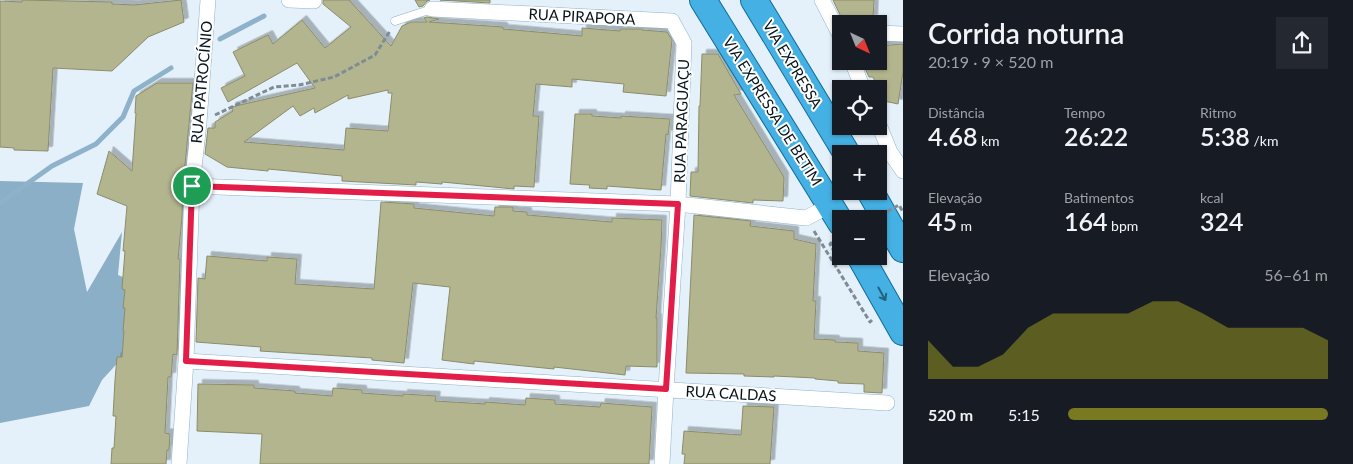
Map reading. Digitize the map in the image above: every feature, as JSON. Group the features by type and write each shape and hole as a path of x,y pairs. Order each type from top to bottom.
{"highway":[{"name":"VIA EXPRESSA DE BETIM","path":"703,0 834,210"},
{"name":"VIA EXPRESSA","path":"754,0 842,145"},
{"path":"875,200 903,249"},
{"path":"865,265 903,332"}],"street":[{"name":"RUA PATROCÍNIO","path":"178,464 186,361 192,186 199,123 208,0"},
{"path":"289,0 314,1"},
{"path":"822,0 832,18"},
{"name":"RUA PIRAPORA","path":"432,9 672,21"},
{"name":"RUA PARAGUAÇU","path":"662,464 678,204 684,43 672,21"},
{"path":"888,34 903,34"},
{"path":"883,135 890,152 903,171"},
{"path":"192,186 678,204 806,218 832,215"},
{"name":"RUA CALDAS","path":"186,361 887,403"}],"lane":[{"name":"RUA PIRAPORA","path":"395,21 432,9"}],"path":[{"path":"199,123 274,87 299,85 334,77 342,73 375,55 395,21"},
{"path":"887,212 899,205 903,212"},
{"path":"806,218 870,322 874,318"}],"shaded area":[{"path":"0,181 83,183 74,229 87,292 122,232 118,275 155,291 135,344 102,380 89,406 0,423"}],"building":[{"path":"22,0 112,2 112,4 134,5 181,0 184,22 148,37 112,71 53,68 48,151 14,150 14,148 0,147 0,1 22,2"},
{"path":"323,0 349,0 391,46 402,26 411,22 427,22 424,18 427,17 439,19 429,22 503,27 503,29 582,36 582,28 620,31 620,29 642,29 667,32 672,40 666,96 623,92 624,84 572,79 572,87 536,84 533,116 539,116 534,187 514,186 514,189 442,182 442,184 416,182 416,185 342,181 342,176 227,167 205,154 208,128 215,128 215,122 233,111 231,107 315,88 297,63 228,102 221,88 245,76 233,52 268,35 273,44 302,20 325,48 351,27 323,4","holes":["388,90 388,93 392,93 388,131 346,128 344,150 244,142 293,106 300,116 314,108 315,113 348,95 348,99"]},
{"path":"415,0 430,0 419,7"},
{"path":"440,0 490,0 490,3"},
{"path":"833,0 874,0 873,15 840,15"},
{"path":"903,44 903,72 898,104 887,102 887,80 874,80 873,77 869,77 866,70 888,70 888,45"},
{"path":"702,54 718,54 741,94 734,95 784,177 783,201 753,200 753,203 690,196 691,172 698,172"},
{"path":"157,83 193,83 178,259 180,259 177,355 173,354 171,377 168,377 165,433 170,434 169,450 167,450 166,464 111,464 116,416 113,416 117,357 122,357 124,331 125,308 123,308 125,290 122,289 127,206 97,194 109,151 132,171 136,96"},
{"path":"575,114 621,118 621,116 670,119 668,135 666,134 661,190 607,186 607,189 589,188 590,185 570,184"},
{"path":"381,202 414,204 414,208 494,216 495,207 513,207 513,211 527,212 527,215 612,222 612,218 662,220 656,318 657,367 626,366 625,375 554,367 554,369 474,361 474,364 442,360 450,287 413,283 404,363 372,360 372,358 260,351 261,347 196,342 198,278 205,279 207,256 267,261 267,257 297,259 295,284 374,289"},
{"path":"694,215 751,221 750,226 794,231 794,239 816,244 813,301 816,301 814,339 858,343 858,351 884,353 882,393 864,392 864,384 838,383 838,381 815,378 686,373"},
{"path":"198,384 254,385 254,388 332,396 333,388 362,390 362,393 436,396 435,401 485,404 485,402 525,405 526,398 555,400 555,404 600,407 601,403 652,407 649,464 260,464 262,434 197,431"},
{"path":"743,406 774,407 770,464 684,464 685,454 682,454 684,431 741,435"}],"waterway":[{"path":"220,39 264,16"},
{"path":"0,203 52,166 96,144 123,117 134,91 171,68"}],"route":[{"path":"192,186 678,204 666,389 186,361 192,186"}]}
